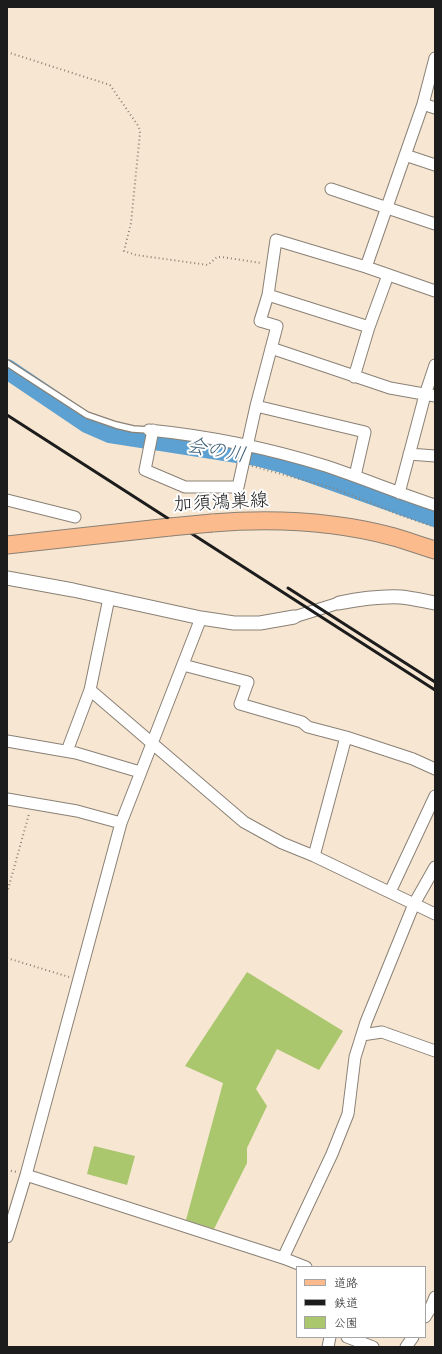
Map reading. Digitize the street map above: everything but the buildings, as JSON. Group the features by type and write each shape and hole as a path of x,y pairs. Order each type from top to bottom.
{"main road":[{"name":"加須鴻巣線","path":"7,545 170,527 268,520 329,524 394,537 435,550"}],"street":[{"path":"366,267 423,104 435,58"},
{"path":"423,104 435,108"},
{"path":"405,155 435,165"},
{"path":"331,189 435,224"},
{"path":"435,292 366,267 276,240 268,295 260,320 277,326 256,406 247,447 243,463 238,487 185,487 145,470 150,447 151,431 247,447 325,466 435,505"},
{"path":"354,377 369,327 388,275"},
{"path":"268,295 369,327"},
{"path":"271,348 390,388 430,395"},
{"path":"399,493 409,454 430,395 435,365"},
{"path":"256,406 365,432 355,476"},
{"path":"409,454 435,456"},
{"path":"7,500 75,517"},
{"path":"7,578 201,618 247,624 294,617 339,603 366,598 401,597 435,603"},
{"path":"67,752 90,690 109,598"},
{"path":"7,1237 26,1175 121,823 201,618"},
{"path":"183,665 248,682 240,704 302,722 308,727 346,737 413,759 435,769"},
{"path":"90,690 244,822 282,843 314,856 435,914"},
{"path":"314,856 346,737"},
{"path":"7,741 67,752 140,772"},
{"path":"390,892 435,796"},
{"path":"7,799 77,811 121,823"},
{"path":"283,1258 332,1154 348,1114 355,1057 366,1022 414,904 435,867"},
{"path":"362,1035 382,1032 435,1051"},
{"path":"26,1175 283,1258 303,1266"},
{"path":"427,1311 435,1296"},
{"path":"350,1338 373,1347"},
{"path":"406,1347 412,1338"}],"lane":[{"path":"7,363 87,415 116,425 151,431"}],"path":[{"path":"7,52 110,85 139,128 140,133 134,200 131,223 124,251 208,264 217,257 222,257 272,265"},
{"path":"243,463 336,489 400,515 435,527"},
{"path":"7,893 32,803"},
{"path":"7,958 79,980"}],"green space":[{"path":"247,972 343,1031 319,1070 277,1049 256,1089 267,1106 247,1148 247,1163 214,1229 186,1220 223,1083 185,1066"},
{"path":"94,1146 135,1156 127,1185 87,1174"}],"waterway":[{"name":"会の川","path":"7,369 87,423 110,433 257,456 283,463 435,517"}],"railway":[{"path":"7,415 435,690"},
{"path":"288,588 435,682"}]}
